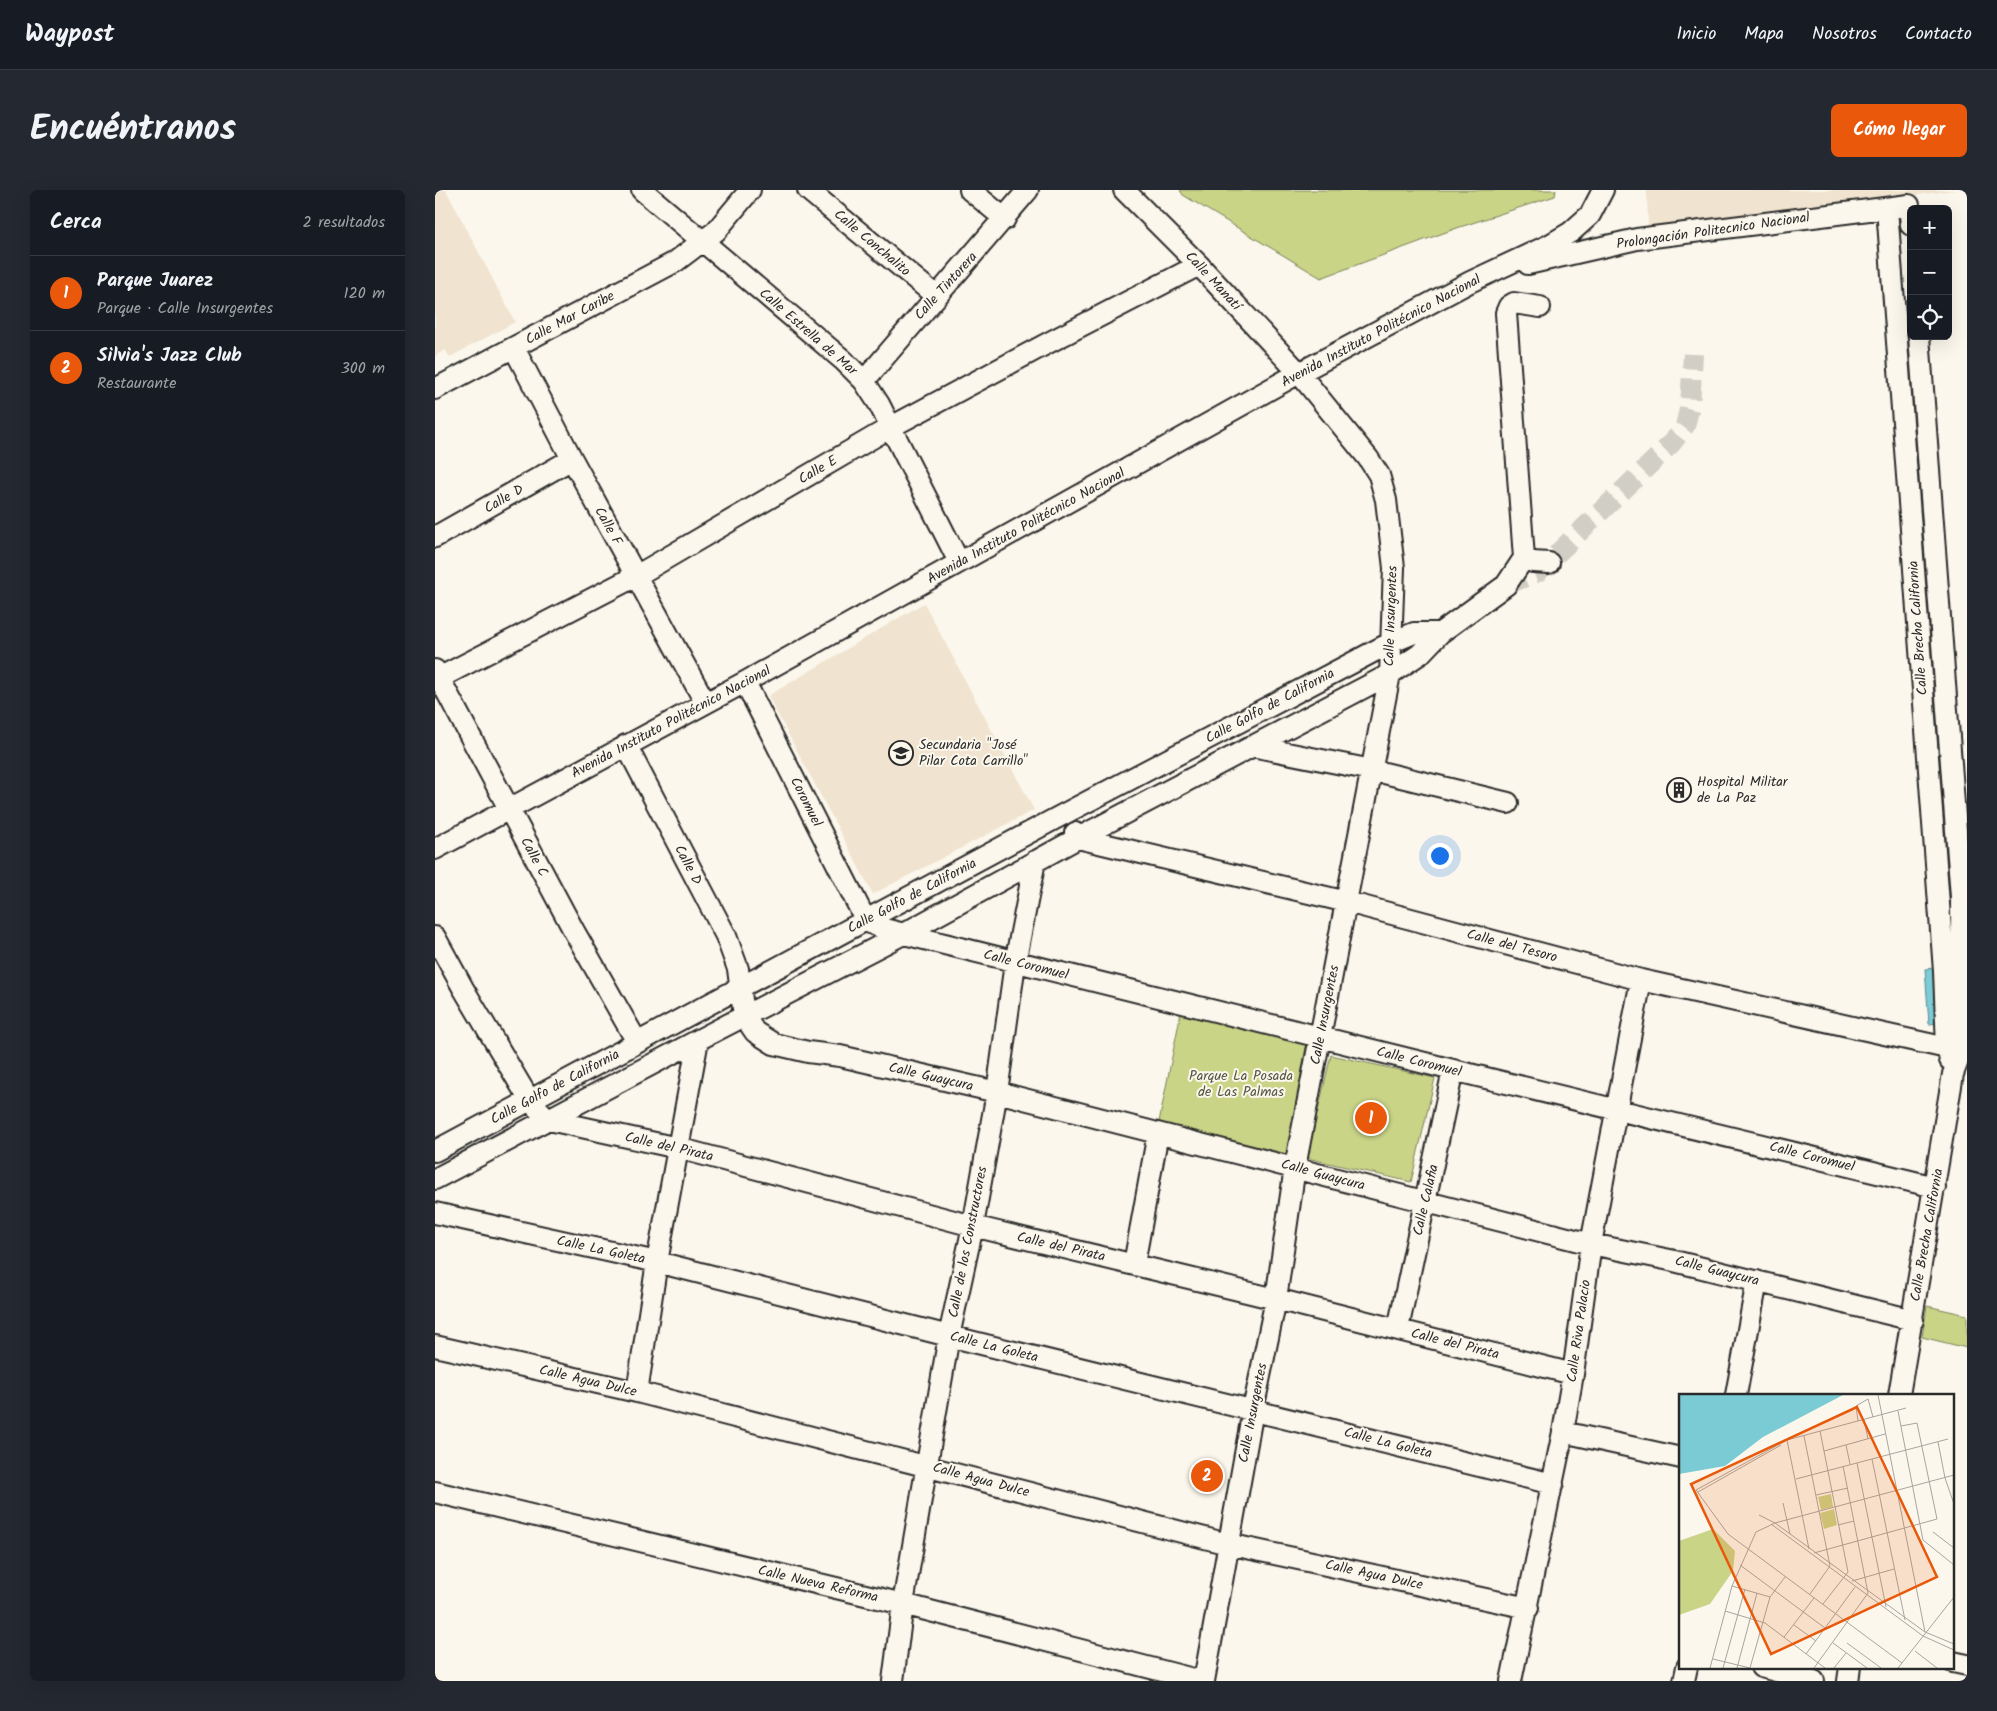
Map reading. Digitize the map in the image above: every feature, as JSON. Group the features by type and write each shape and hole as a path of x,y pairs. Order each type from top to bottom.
{"street":[{"name":"Calle Estrella de Mar","path":"642,190 843,360 864,381 879,404 959,562"},
{"name":"Calle Mar Caribe","path":"435,389 675,262 716,231 750,190"},
{"name":"Calle Conchalito","path":"808,190 936,296"},
{"path":"970,190 1005,219"},
{"name":"Calle Tintorera","path":"864,381 1028,190"},
{"name":"Calle Manatí","path":"1124,190 1199,265 1299,373"},
{"name":"Avenida Instituto Politécnico Nacional","path":"435,850 745,682 1299,373 1470,282 1549,245 1571,232 1590,215 1603,190"},
{"name":"Prolongación Politecnico Nacional","path":"1490,274 1637,239 1907,205"},
{"name":"Calle Brecha California","path":"1887,208 1944,971 1954,1049"},
{"name":"Calle E","path":"437,674 636,576 891,427 1199,265"},
{"path":"1540,307 1513,303 1509,306 1506,313 1524,558 1533,562 1549,563"},
{"name":"Calle Brecha California","path":"1899,1394 1953,1074 1961,896 1919,340"},
{"name":"Calle F","path":"514,348 572,459 705,702"},
{"name":"Calle Insurgentes","path":"1203,1681 1253,1410 1276,1299 1295,1167 1390,674 1394,568 1386,500 1379,475 1368,458 1299,373"},
{"name":"Calle D","path":"435,537 572,459"},
{"name":"Calle Golfo de California","path":"435,1180 698,1040 903,934 1077,838 1390,674 1420,654 1440,633 1506,585 1524,558"},
{"name":"Calle Golfo de California","path":"435,1151 1064,814 1390,643 1414,633 1440,633"},
{"name":"Calle C","path":"437,674 508,809 637,1042"},
{"name":"Coromuel","path":"745,682 866,921"},
{"name":"Calle D","path":"626,745 726,936 738,969 745,1016"},
{"path":"1252,746 1372,770 1507,803"},
{"path":"1064,814 1077,838"},
{"name":"Calle del Tesoro","path":"1077,838 1347,902 1641,980 1954,1049"},
{"name":"Calle de los Constructores","path":"893,1681 903,1604 949,1336 973,1226 997,1092 1015,963 1035,861"},
{"name":"Calle Coromuel","path":"866,921 884,929 1015,963 1935,1187"},
{"path":"435,937 530,1101 549,1120"},
{"name":"Calle Riva Palacio","path":"1511,1681 1528,1608 1563,1432 1591,1244 1641,980"},
{"name":"Calle Guaycura","path":"745,1016 755,1032 774,1044 808,1052 840,1056 997,1092 1591,1244 1670,1260 1913,1320"},
{"path":"637,1392 657,1262 698,1040"},
{"name":"Calle Calafia","path":"1398,1329 1453,1070"},
{"name":"Calle del Pirata","path":"549,1120 678,1148 973,1226 1398,1329 1573,1374"},
{"path":"1134,1264 1158,1133"},
{"name":"Calle La Goleta","path":"435,1213 657,1262 949,1336 1553,1484"},
{"path":"1736,1394 1757,1281"},
{"name":"Calle Agua Dulce","path":"435,1346 637,1392 1228,1544 1528,1608"},
{"path":"1563,1432 1679,1458"},
{"name":"Calle Nueva Reforma","path":"435,1492 903,1604 1203,1681"},
{"path":"1684,1681 1687,1668"},
{"path":"1765,1668 1814,1681"},
{"path":"1848,1681 1850,1668"}],"shaded area":[{"path":"435,190 446,190 515,322 450,357 445,350 435,356"},
{"path":"1647,190 1957,190 1648,229"},
{"name":"Secundaria \"José Pilar Cota Carrillo\"","path":"924,603 1034,810 873,894 768,696"}],"green space":[{"path":"1180,190 1556,190 1555,196 1457,228 1321,278 1183,195"},
{"name":"Parque La Posada de Las Palmas","path":"1181,1012 1307,1041 1287,1154 1159,1122"},
{"path":"1331,1055 1435,1078 1411,1182 1307,1158"},
{"path":"1927,1306 1967,1315 1967,1348 1922,1337"}],"water":[{"path":"1935,968 1939,1023 1929,1024 1925,969"}],"tunnel":[{"path":"1506,585 1538,572 1672,443 1685,426 1690,406 1693,354"}],"place":[{"name":"Secundaria \"José Pilar Cota Carrillo\"","path":"901,753"},
{"name":"Hospital Militar de La Paz","path":"1679,790"},
{"name":"Parque Juarez","path":"1371,1118"},
{"name":"Silvia's Jazz Club","path":"1207,1476"}]}
